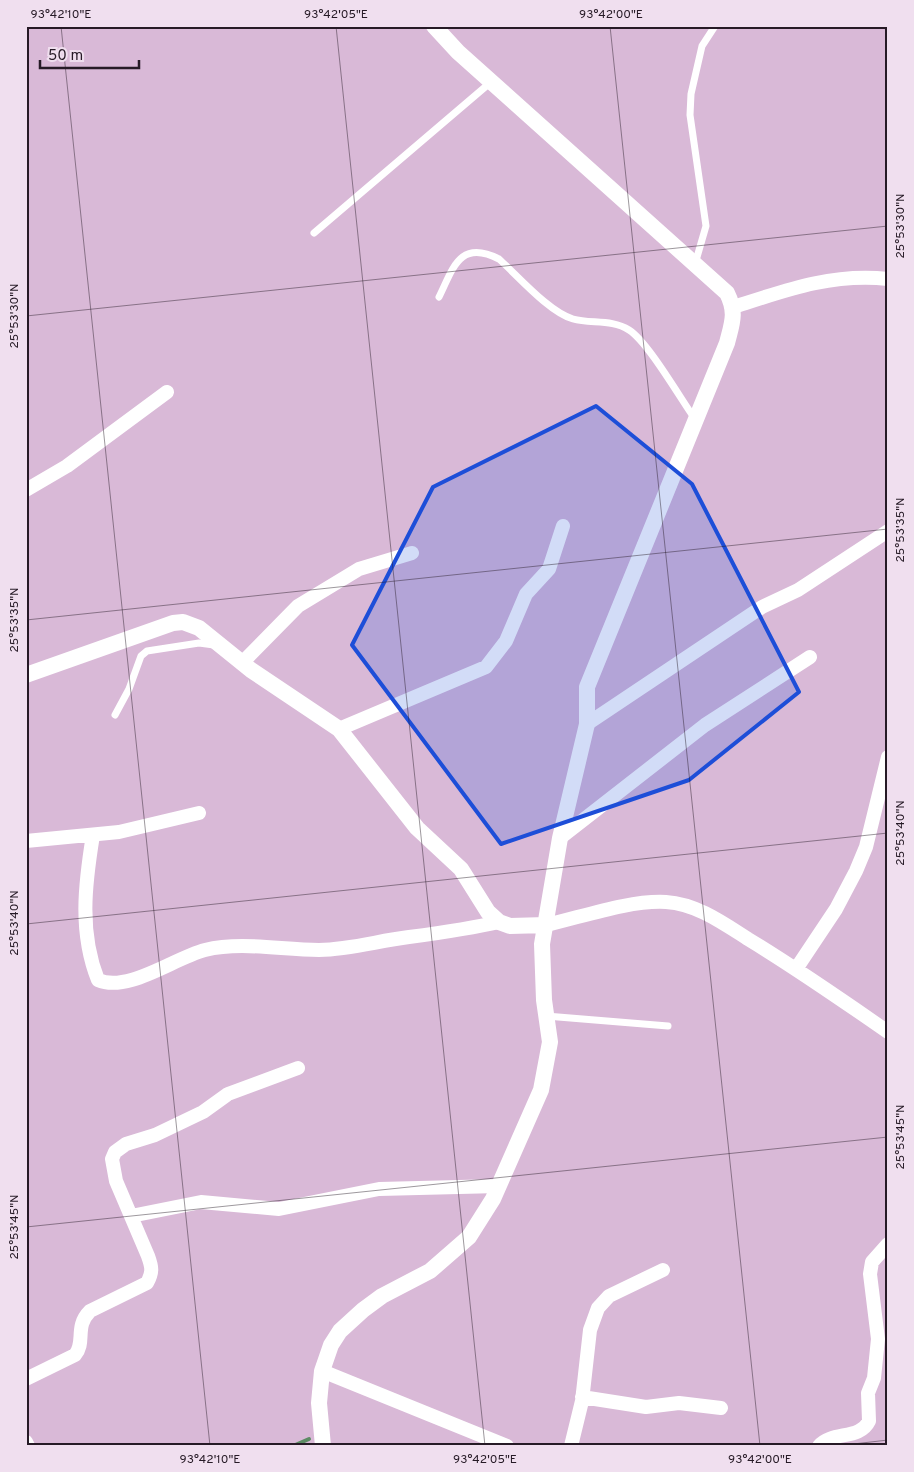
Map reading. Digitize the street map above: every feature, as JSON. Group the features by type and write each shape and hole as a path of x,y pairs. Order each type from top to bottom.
{"street":[{"path":"323,1446 319,1404 322,1371 331,1345 340,1331 363,1310 382,1296 430,1271 470,1237 499,1186 541,1090 550,1042 546,1016 542,944 560,838 587,724 587,687 727,343 734,307 727,293 491,82 434,26"},
{"path":"734,307 799,286 834,278 864,276 888,279"},
{"path":"26,490 67,466 167,392"},
{"path":"339,729 486,668 506,641 526,594 549,570 563,526"},
{"path":"587,724 762,607 798,590 888,531"},
{"path":"242,663 298,606 359,569 412,553"},
{"path":"26,675 172,623 183,622 198,628 242,663 339,729 417,828 460,869 488,912 499,922 510,926 546,925 637,904 666,902 706,913 796,969 888,1032"},
{"path":"560,838 705,725 810,657"},
{"path":"796,969 836,909 856,871 866,847 888,757"},
{"path":"26,842 140,828 199,813"},
{"path":"93,835 85,888 87,947 98,980 107,984 124,983 206,950 233,947 317,950 357,948 407,937 465,930 499,922"},
{"path":"26,1379 75,1355 79,1350 80,1324 90,1311 146,1283 152,1268 113,1169 112,1159 115,1152 126,1144 155,1134 203,1112 228,1094 298,1068"},
{"path":"131,1216 201,1202 279,1209 380,1188 499,1186"},
{"path":"819,1446 824,1440 861,1431 870,1421 868,1393 874,1378 878,1339 870,1274 872,1262 888,1244"},
{"path":"571,1446 582,1397 590,1330 598,1308 608,1296 662,1270"},
{"path":"322,1371 507,1446"},
{"path":"582,1397 646,1407 688,1403 721,1408"},
{"path":"26,1442 28,1446"}],"lane":[{"path":"694,264 706,226 690,115 691,94 702,46 715,26"},
{"path":"314,233 491,82"},
{"path":"439,298 458,258 468,253 490,254 499,259 553,308 571,318 612,324 628,330 647,349 695,419"},
{"path":"115,715 129,689 141,656 148,652 198,643 222,647"},
{"path":"546,1016 668,1026"}],"highlighted area":[{"path":"596,406 692,484 799,692 689,780 501,844 352,645 433,487"}],"waterway":[{"path":"293,1446 309,1439"}]}
